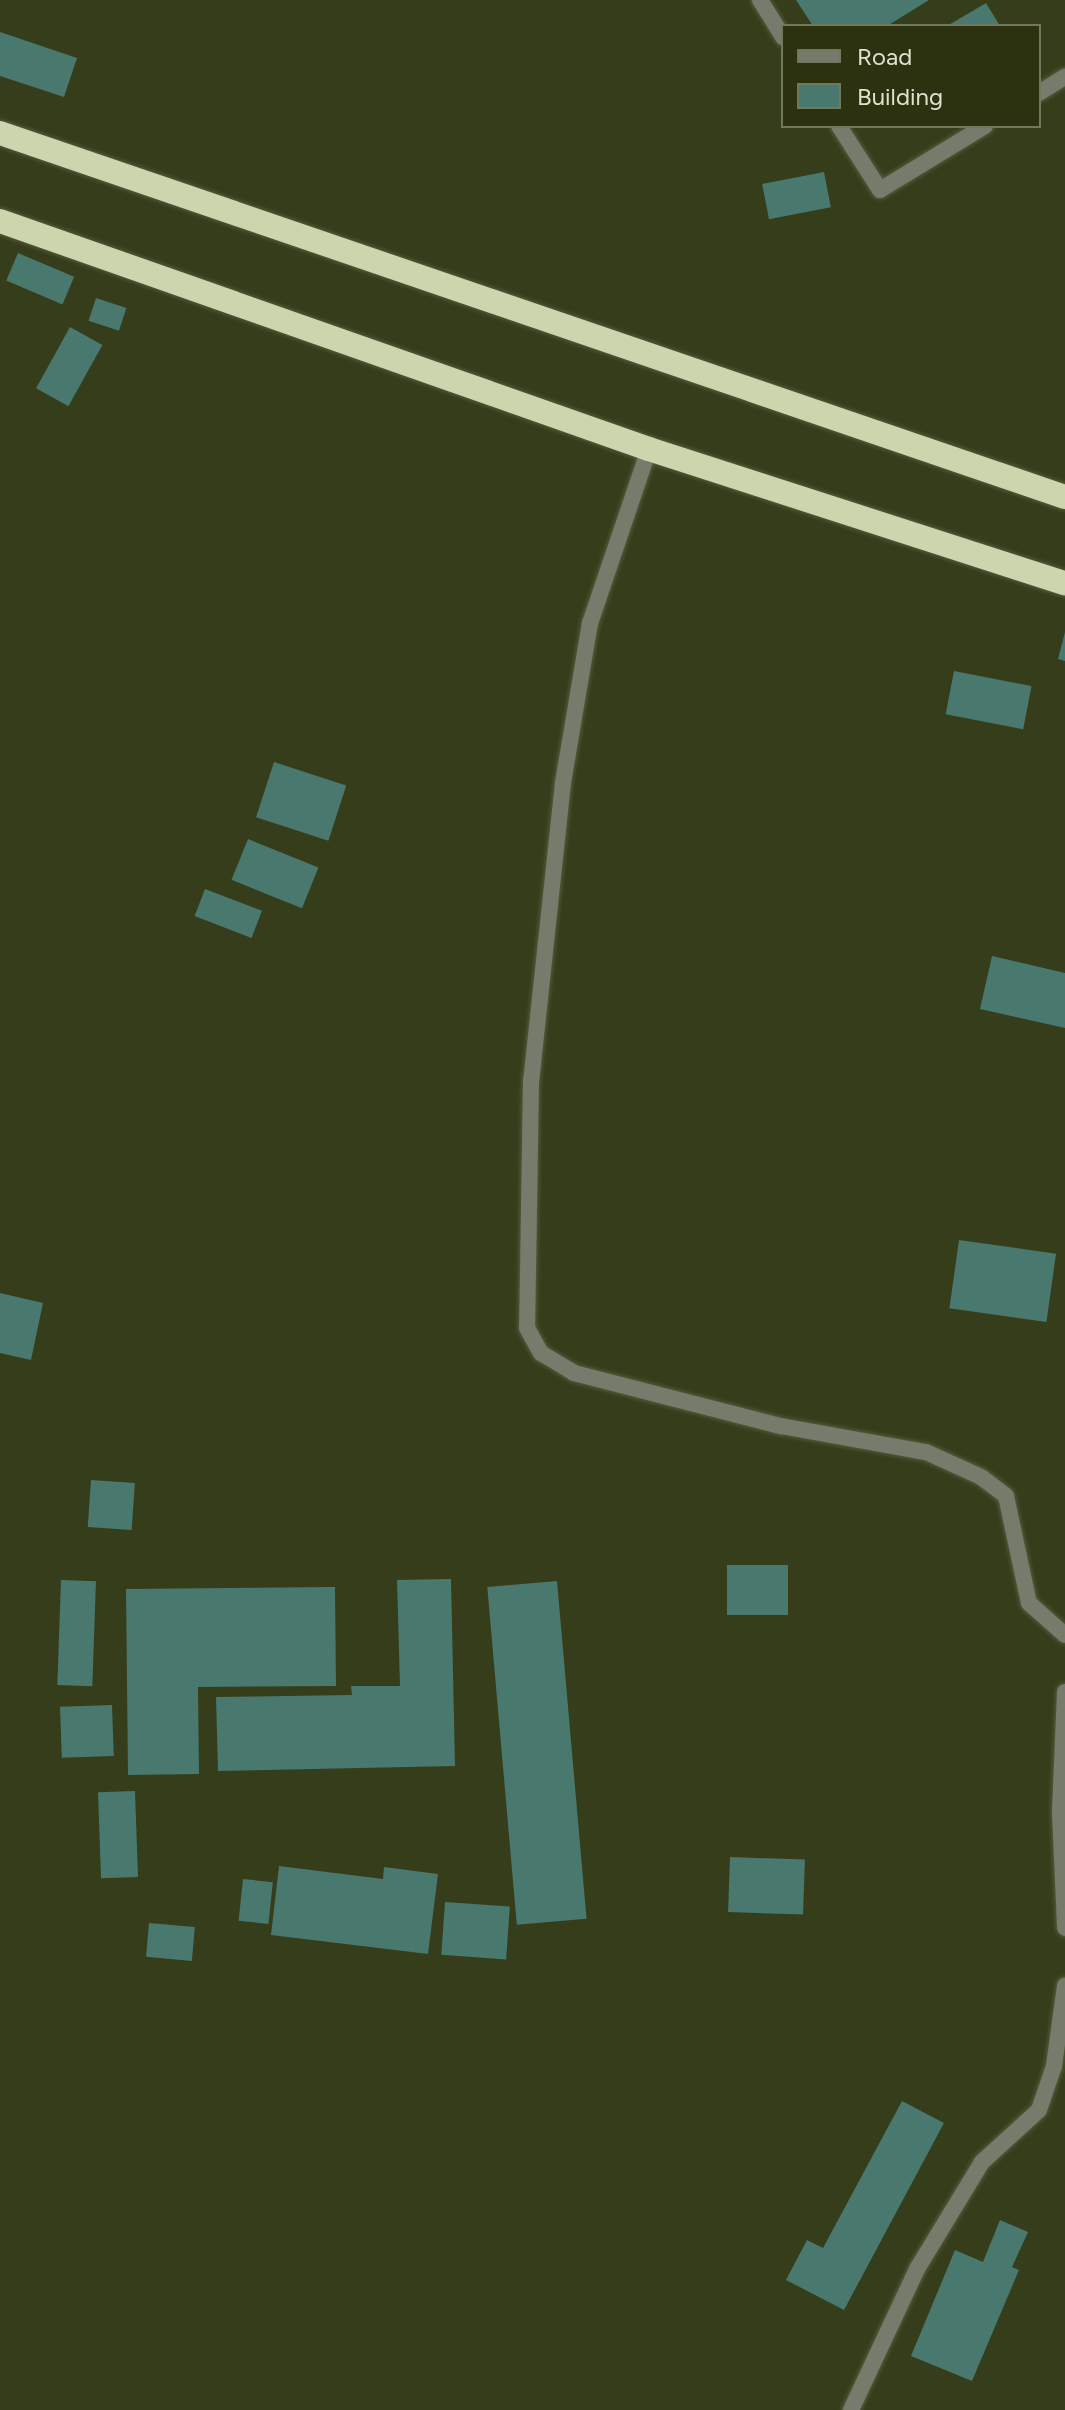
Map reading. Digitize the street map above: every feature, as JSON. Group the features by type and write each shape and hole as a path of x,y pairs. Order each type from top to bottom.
{"highway":[{"path":"0,133 1065,497"},
{"path":"0,221 649,449 1065,583"}],"street":[{"path":"760,0 781,34"},
{"path":"1041,92 1065,77"},
{"path":"840,128 880,190 982,128"},
{"path":"649,449 590,623 563,783 531,1081 527,1328 541,1353 574,1373 781,1426 926,1452 981,1477 1006,1496 1029,1603 1065,1635"},
{"path":"1065,1692 1060,1812 1065,1928"},
{"path":"851,2410 917,2269 982,2162 1039,2110 1054,2066 1065,1986"}],"building":[{"path":"796,0 929,0 890,24 812,24"},
{"path":"986,3 999,24 950,24"},
{"path":"0,32 77,58 64,97 0,76"},
{"path":"824,172 831,207 769,219 762,184"},
{"path":"18,253 74,277 62,304 6,281"},
{"path":"96,298 126,308 119,331 89,321"},
{"path":"70,327 102,345 68,406 36,388"},
{"path":"1065,632 1065,661 1058,659"},
{"path":"954,671 1032,686 1023,729 946,714"},
{"path":"274,762 346,785 328,841 256,817"},
{"path":"248,839 318,867 302,908 232,880"},
{"path":"205,889 262,911 252,938 195,916"},
{"path":"992,956 1065,973 1065,1028 980,1009"},
{"path":"959,1240 1056,1254 1046,1322 949,1308"},
{"path":"0,1293 43,1303 31,1360 0,1353"},
{"path":"91,1480 135,1483 132,1530 88,1527"},
{"path":"727,1565 788,1565 788,1615 727,1615"},
{"path":"451,1579 455,1766 218,1771 216,1697 352,1695 351,1686 400,1686 397,1580"},
{"path":"61,1580 96,1581 92,1686 57,1685"},
{"path":"557,1581 587,1919 517,1925 487,1587"},
{"path":"335,1587 336,1686 198,1687 199,1774 128,1775 126,1589"},
{"path":"112,1705 114,1756 62,1758 60,1707"},
{"path":"135,1791 138,1877 101,1878 98,1792"},
{"path":"730,1857 805,1860 803,1915 728,1912"},
{"path":"279,1866 383,1879 384,1867 438,1874 428,1954 271,1935"},
{"path":"243,1879 273,1882 268,1924 239,1921"},
{"path":"445,1902 510,1907 506,1959 441,1955"},
{"path":"149,1923 195,1927 192,1961 146,1957"},
{"path":"902,2101 944,2123 844,2310 786,2280 807,2240 823,2248"},
{"path":"1000,2220 1028,2232 1012,2267 1019,2270 972,2381 911,2356 955,2250 983,2262"}]}
